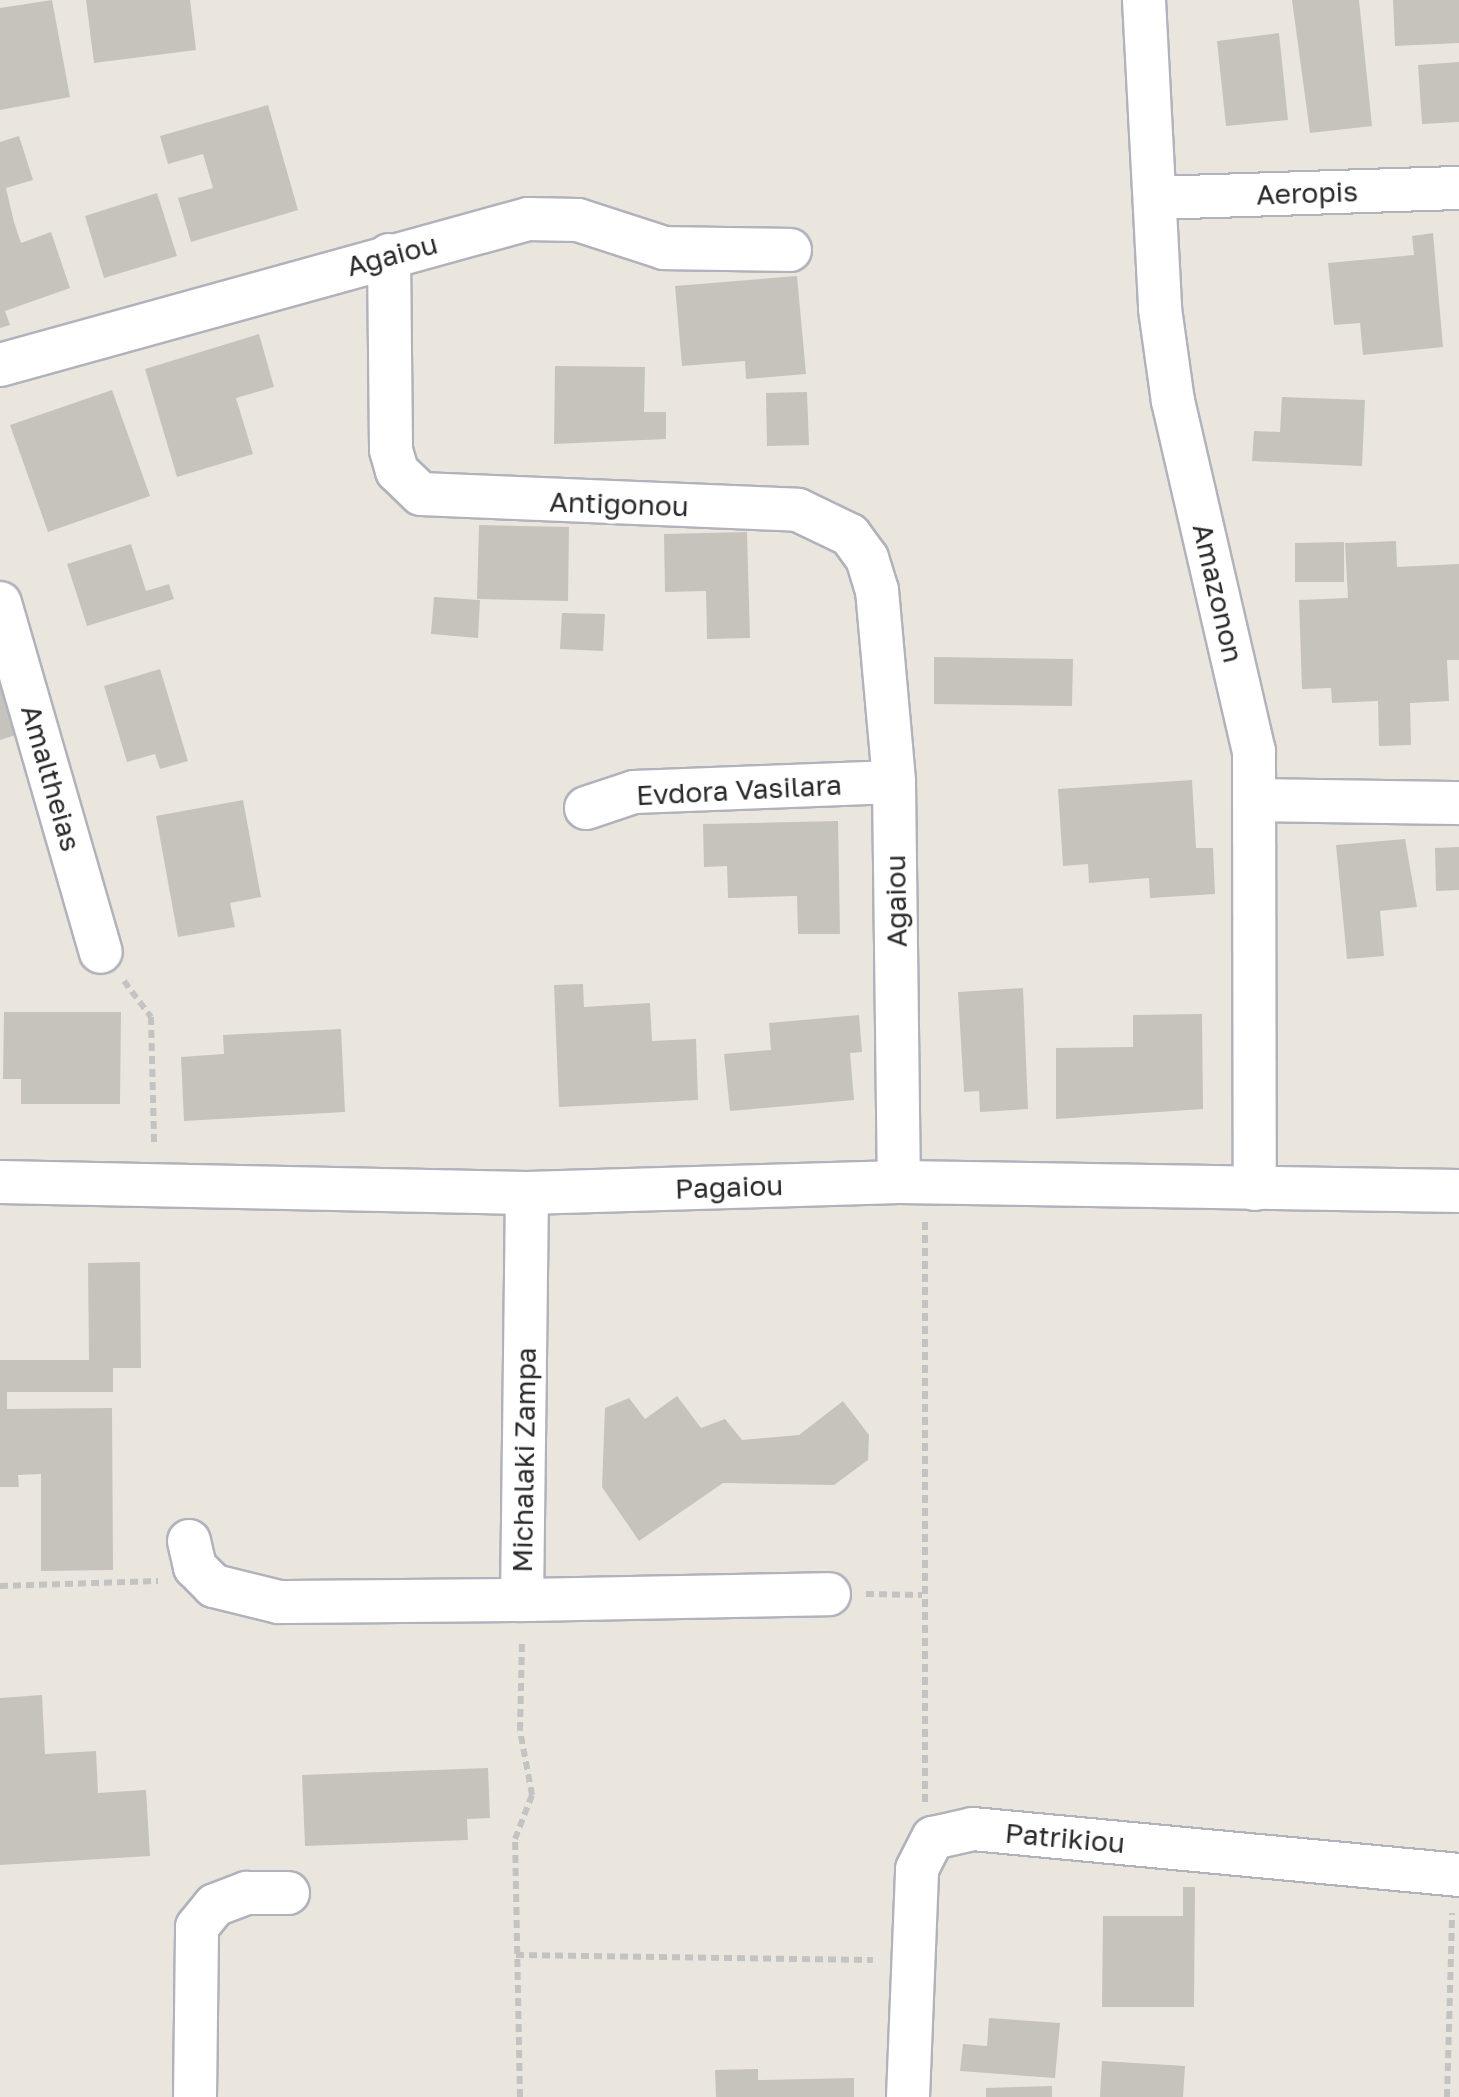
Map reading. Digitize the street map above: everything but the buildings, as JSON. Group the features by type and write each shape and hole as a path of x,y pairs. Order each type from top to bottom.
{"street":[{"name":"Amazonon","path":"1144,0 1155,198 1173,401 1254,752 1255,1189"},
{"name":"Aeropis","path":"1155,198 1459,188"},
{"name":"Agaiou","path":"0,365 389,254 550,216 664,248 790,250"},
{"name":"Antigonou","path":"389,254 391,450 413,489 455,499 798,510 826,520"},
{"name":"Agaiou","path":"826,520 867,558 877,590 894,782 912,1183"},
{"name":"Amaltheias","path":"0,603 102,952"},
{"name":"Evdora Vasilara","path":"586,808 634,792 894,782"},
{"path":"1257,800 1459,803"},
{"name":"Pagaiou","path":"0,1182 526,1193 912,1183 1459,1192"},
{"name":"Michalaki Zampa","path":"526,1193 522,1600 830,1594"},
{"path":"190,1541 196,1567 214,1586 279,1602 522,1600"},
{"name":"Patrikiou","path":"908,2097 917,1869 934,1838 974,1829 1456,1875"},
{"path":"195,2097 197,1927 215,1905 247,1893 288,1894"}],"path":[{"path":"102,952 152,1017 155,1185"},
{"path":"912,1183 924,1769"},
{"path":"0,1586 146,1586"},
{"path":"830,1594 922,1595"},
{"path":"520,2097 515,1838 532,1795 520,1730 522,1600"},
{"path":"1447,2097 1456,1875"},
{"path":"516,1955 914,1960"}]}
